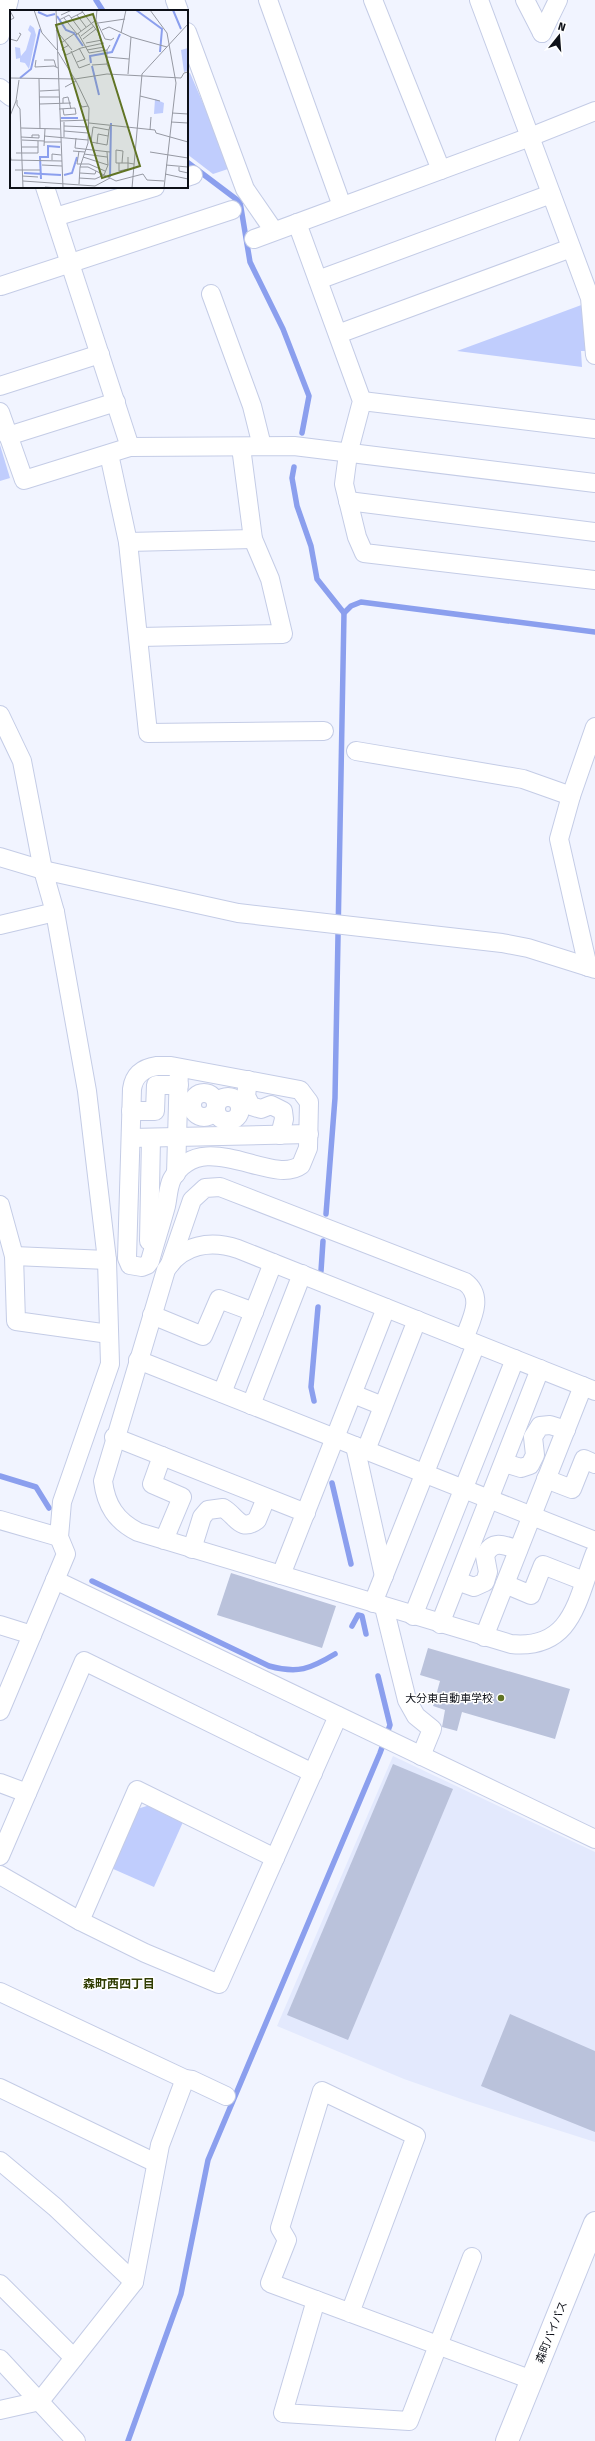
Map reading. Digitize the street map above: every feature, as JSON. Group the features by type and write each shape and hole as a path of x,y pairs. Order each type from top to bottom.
{"main road":[{"name":"森町バイパス","path":"507,2441 595,2223"}],"street":[{"path":"0,35 9,0"},
{"path":"175,0 179,10"},
{"path":"268,0 342,206"},
{"path":"373,0 441,170"},
{"path":"479,0 590,298 595,355"},
{"path":"525,0 542,33 558,0"},
{"path":"188,35 245,189 274,231"},
{"path":"0,88 10,96"},
{"path":"254,238 530,137 595,111"},
{"path":"45,188 130,447"},
{"path":"55,217 152,188"},
{"path":"318,280 551,194"},
{"path":"1,286 232,210"},
{"path":"297,223 362,401 348,454 344,484 364,553 595,580"},
{"path":"338,334 571,248"},
{"path":"211,294 252,406 262,446"},
{"path":"0,386 100,354"},
{"path":"362,401 595,429"},
{"path":"8,436 116,402"},
{"path":"0,412 24,480 130,447 294,446 348,454 595,483"},
{"path":"140,637 283,634 270,579 253,539 241,447"},
{"path":"109,454 128,542 140,637 148,733 324,731"},
{"path":"348,501 595,532"},
{"path":"128,542 253,539"},
{"path":"0,715 22,761 43,870 54,912 87,1091 106,1260 110,1364 62,1502 59,1537 66,1554 0,1711"},
{"path":"592,968 559,839 571,796 595,727"},
{"path":"356,751 523,779 571,796"},
{"path":"0,856 43,870 238,913 346,924 502,943 528,948 592,968"},
{"path":"0,925 54,912"},
{"path":"156,1066 179,1077 209,1073 286,1086 304,1094 309,1102 307,1155 297,1169 282,1170 233,1158 214,1156 193,1161 176,1174 169,1186 148,1263 142,1267 134,1266 130,1265 127,1258 133,1083 138,1074 149,1067 156,1066"},
{"path":"209,1073 218,1099 241,1079"},
{"path":"176,1174 179,1077"},
{"path":"241,1079 246,1096 251,1106 261,1109 271,1105 283,1112 284,1119 280,1135"},
{"path":"131,1138 280,1135 309,1131"},
{"path":"148,1263 151,1138"},
{"path":"421,1756 432,1729 416,1716 406,1700 378,1605 384,1576 425,1474 470,1341 476,1302 471,1286 465,1282 220,1187 205,1188 192,1200 170,1264 162,1282 103,1475 104,1488 110,1508 118,1518 130,1528 192,1549 281,1575 378,1605 413,1616 484,1637 518,1645 538,1643 554,1636 569,1619 595,1552"},
{"path":"0,1205 14,1256 16,1321 109,1334"},
{"path":"170,1264 193,1247 217,1244 238,1249 589,1389 566,1430 484,1637"},
{"path":"14,1256 106,1260"},
{"path":"222,1393 273,1263"},
{"path":"251,1405 302,1274"},
{"path":"152,1315 203,1336 219,1298 254,1312"},
{"path":"281,1575 386,1308"},
{"path":"384,1576 360,1448 383,1406 417,1320"},
{"path":"413,1616 515,1359"},
{"path":"138,1360 595,1542"},
{"path":"440,1624 540,1370"},
{"path":"353,1394 383,1406"},
{"path":"504,1462 521,1468 530,1465 535,1453 533,1437 540,1426 550,1425 566,1430"},
{"path":"114,1437 306,1513"},
{"path":"162,1456 152,1484 182,1497 164,1540"},
{"path":"546,1479 572,1489 584,1459 595,1464"},
{"path":"192,1549 202,1517 208,1510 223,1508 237,1522 247,1525 257,1520 266,1498"},
{"path":"0,1520 59,1537"},
{"path":"457,1581 474,1587 485,1582 488,1572 485,1556 491,1547 496,1544 503,1544 518,1550"},
{"path":"505,1584 531,1595 543,1565 584,1581"},
{"path":"55,1580 595,1839"},
{"path":"0,1625 32,1636"},
{"path":"0,1856 84,1661 313,1773"},
{"path":"0,1875 80,1921 145,1953 219,1984 338,1716"},
{"path":"0,1783 27,1793"},
{"path":"80,1921 137,1790 275,1858"},
{"path":"0,1992 185,2079 192,2080 226,2096"},
{"path":"0,2410 40,2402 134,2282 160,2145 185,2079"},
{"path":"0,2088 156,2163"},
{"path":"350,2313 416,2136 322,2091 280,2228 287,2240 270,2284 532,2380"},
{"path":"0,2161 55,2207 134,2282"},
{"path":"316,2300 283,2413 409,2421 472,2257"},
{"path":"0,2284 74,2358"},
{"path":"0,2359 76,2441"}],"shaded area":[{"path":"188,73 190,73 231,168 213,174 188,155"},
{"path":"584,304 587,351 581,351 582,367 457,351"},
{"path":"0,445 10,478 0,481"},
{"path":"393,1756 595,1852 595,2142 404,2079 277,2026"},
{"path":"150,1805 183,1822 154,1887 111,1868 137,1809"}],"building":[{"path":"231,1573 336,1606 322,1648 217,1615"},
{"name":"大分東自動車学校","path":"428,1648 570,1689 555,1739 462,1712 457,1731 442,1727 445,1710 433,1706 440,1681 420,1675"},
{"path":"393,1764 453,1789 348,2040 287,2015"},
{"path":"510,2014 595,2051 595,2132 481,2086"}],"waterway":[{"path":"96,0 102,10"},
{"path":"188,163 240,202 250,262 283,329 309,396 302,433"},
{"path":"294,467 292,478 297,506 311,546 317,579 344,613"},
{"path":"326,1214 335,1098 344,613 351,606 361,602 595,632"},
{"path":"321,1271 323,1241"},
{"path":"314,1401 311,1387 318,1307"},
{"path":"0,1476 36,1487 49,1508"},
{"path":"332,1483 351,1564"},
{"path":"92,1581 269,1666 288,1670 304,1669 335,1654"},
{"path":"352,1626 358,1615 362,1616 366,1634"},
{"path":"128,2441 181,2294 208,2160 380,1753 390,1725 378,1676"}],"place":[{"name":"大分東自動車学校","path":"501,1698"}],"district":[{"name":"森町西四丁目","path":"119,1984"}]}
